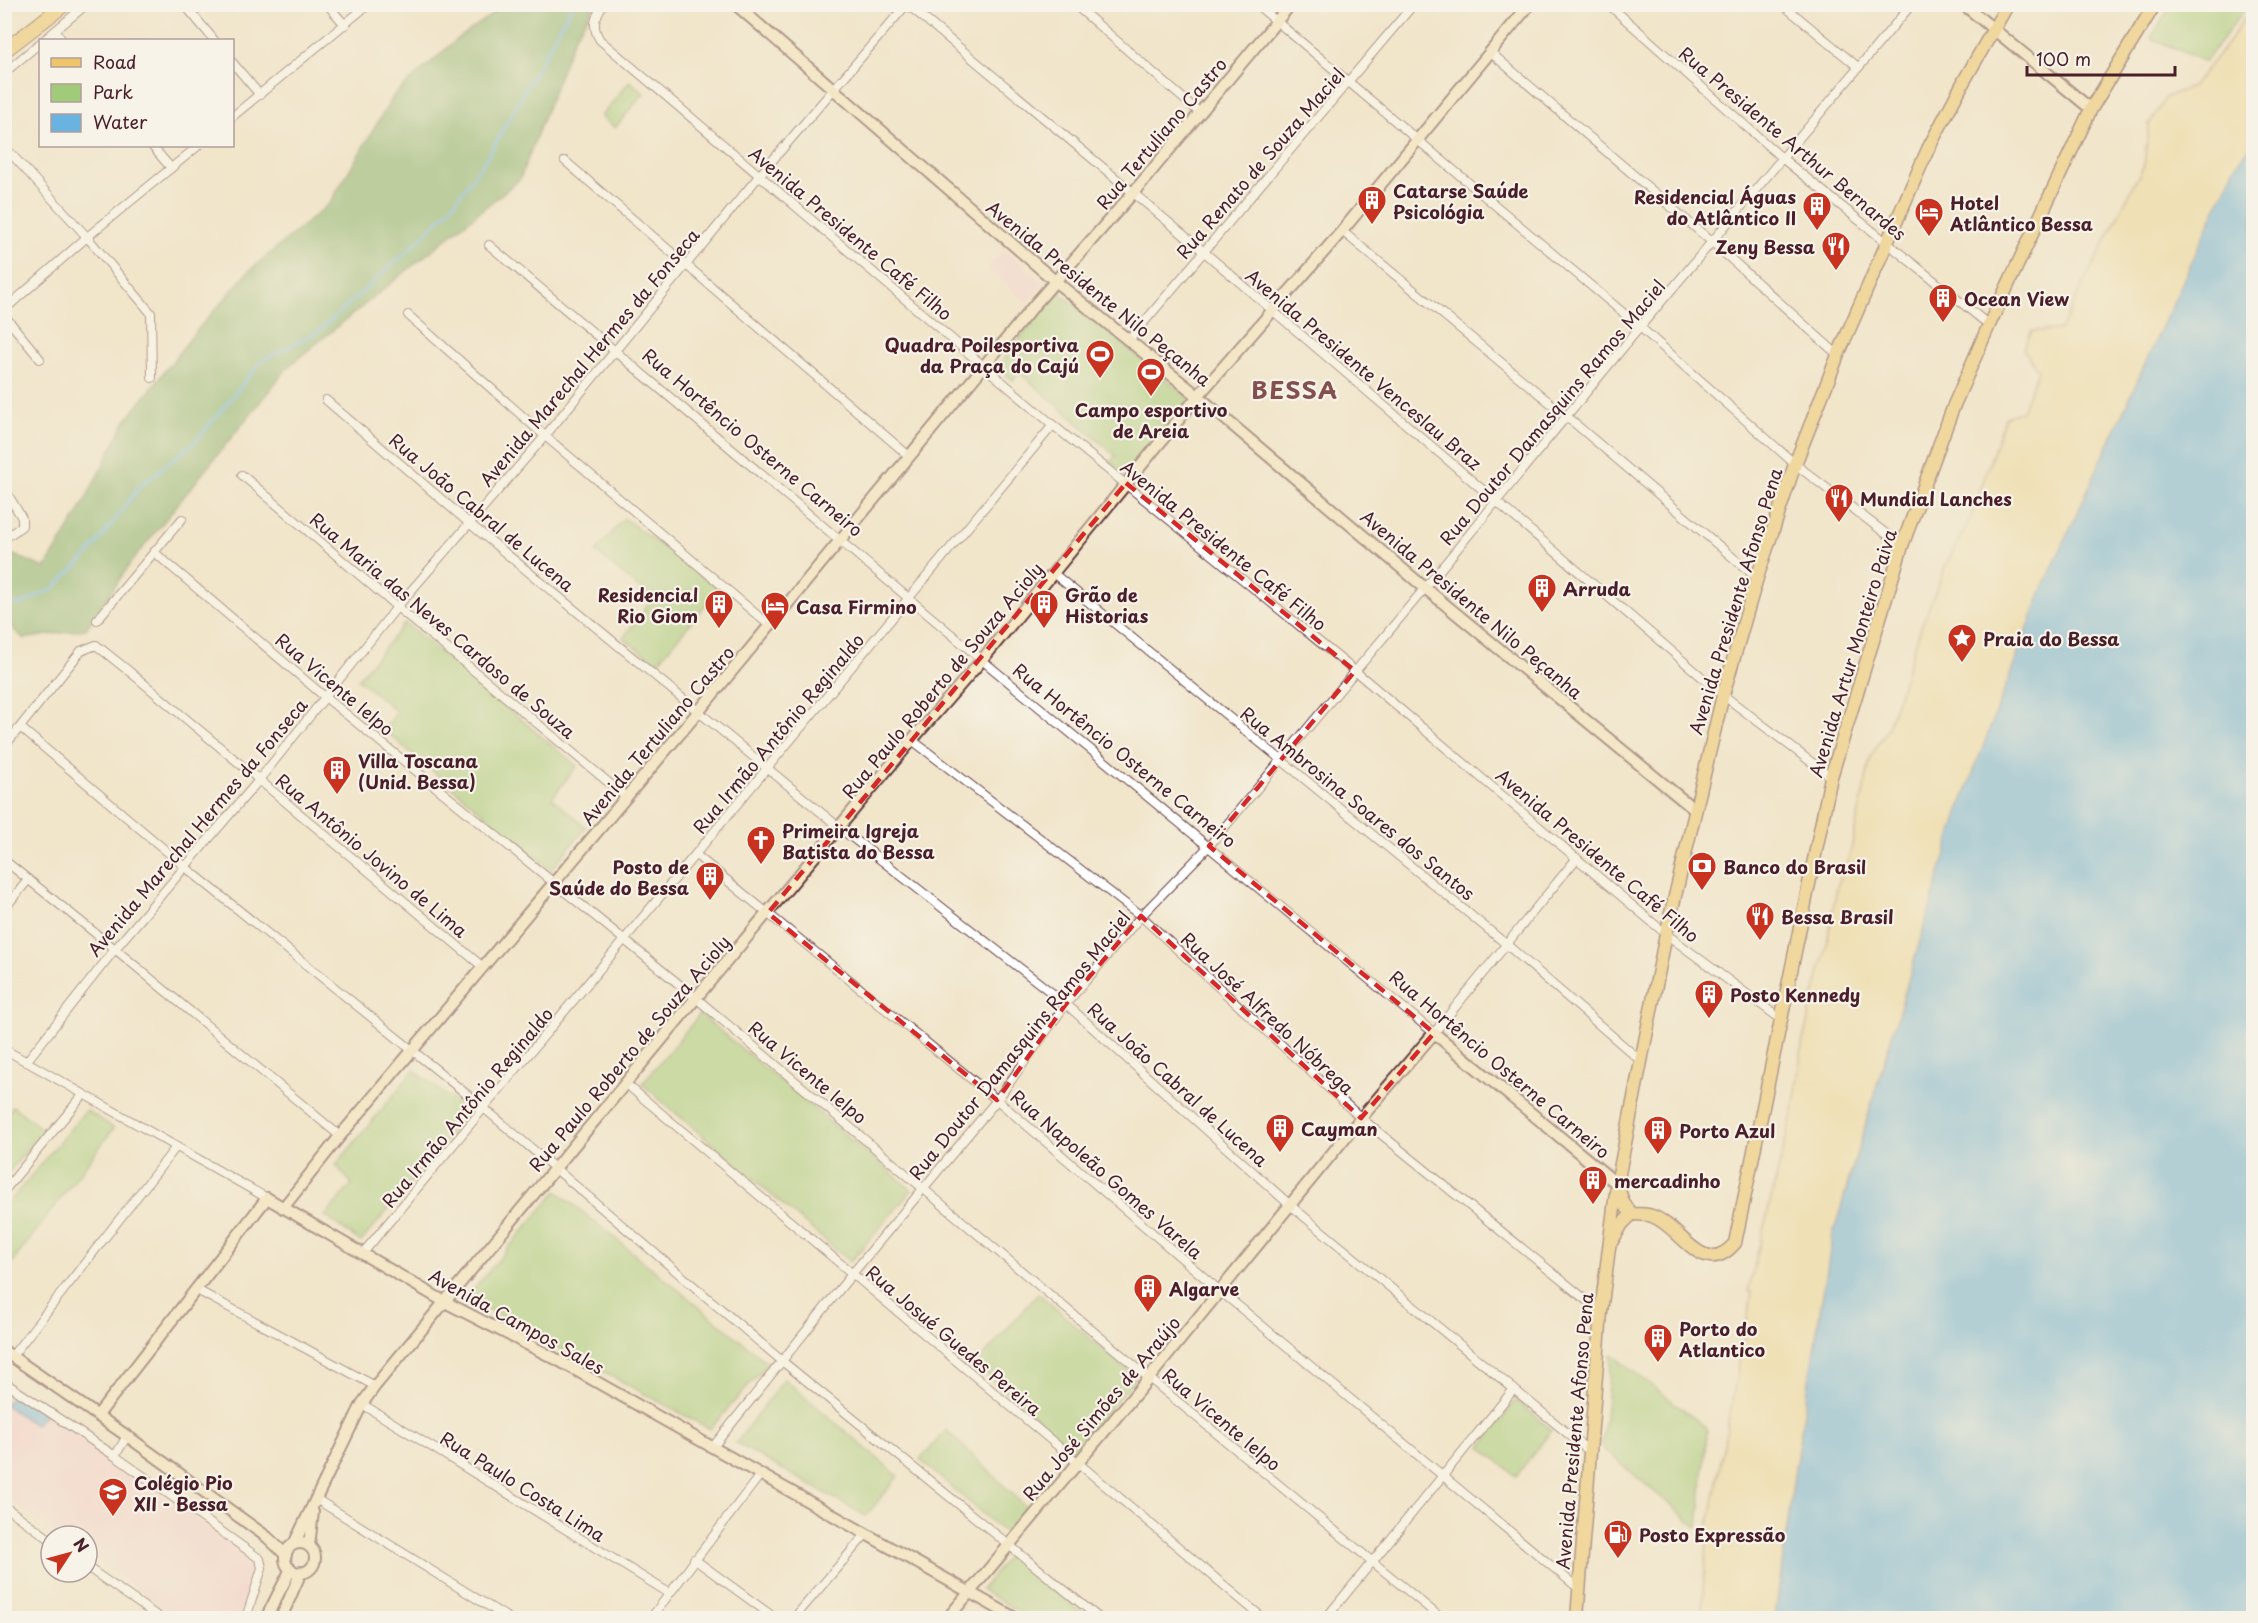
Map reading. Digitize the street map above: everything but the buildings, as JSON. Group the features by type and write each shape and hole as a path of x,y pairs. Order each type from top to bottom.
{"highway":[{"path":"4,51 65,4"}],"main road":[{"name":"Avenida Presidente Afonso Pena","path":"1577,1618 1601,1312 1617,1184 1666,934 1723,695 1756,578 1795,464 1838,355 1928,149 2008,4"},
{"name":"Avenida Artur Monteiro Paiva","path":"1632,1214 1652,1216 1662,1221 1702,1255 1714,1257 1721,1255 1729,1250 1737,1236 1831,777 1902,546 1954,405 1989,325 2091,109 2155,4"},
{"name":"Rua Hortêncio Osterne Carneiro","path":"1617,1184 1624,1204 1632,1214"},
{"name":"Avenida Presidente Afonso Pena","path":"1609,1246 1632,1214"}],"street":[{"path":"46,39 87,4"},
{"path":"184,4 213,39"},
{"path":"327,4 345,25"},
{"path":"234,115 369,4"},
{"name":"Avenida Presidente Café Filho","path":"603,4 595,18 594,25 600,40 1053,425 1354,671 1666,934 1782,1020"},
{"name":"Avenida Presidente Nilo Peçanha","path":"735,4 1056,282 1198,396 1425,588 1695,810"},
{"name":"Avenida Marechal Hermes da Fonseca","path":"26,1062 115,949 259,780 397,607 617,351 759,176 907,4"},
{"name":"Avenida Presidente Venceslau Braz","path":"907,4 1203,251 1723,695 1831,777"},
{"path":"1074,4 1200,113"},
{"path":"1256,4 1640,327 1795,464 1902,546"},
{"name":"Rua Tertuliano Castro","path":"1056,282 1291,4"},
{"name":"Rua Renato de Souza Maciel","path":"1129,340 1203,251 1349,84 1414,4"},
{"name":"Rua Paulo Roberto de Souza Acioly","path":"290,1549 315,1503 362,1404 375,1386 696,998 982,660 1125,483 1342,231 1530,4"},
{"name":"Rua Presidente Arthur Bernardes","path":"1608,4 1783,159 1989,325"},
{"path":"1782,4 1858,67"},
{"name":"Rua Doutor Damasquins Ramos Maciel","path":"712,1448 852,1274 998,1100 1066,1004 1141,916 1209,846 1912,4"},
{"path":"1964,4 2091,109"},
{"path":"55,32 61,39"},
{"path":"4,73 39,44"},
{"path":"1490,52 1838,355"},
{"path":"234,64 260,95"},
{"path":"4,146 87,237 151,313 152,378"},
{"path":"153,147 171,168"},
{"path":"4,310 87,237 197,147"},
{"path":"565,160 909,456"},
{"path":"1342,231 1756,578"},
{"name":"Rua Hortêncio Osterne Carneiro","path":"489,245 982,660 1617,1184"},
{"name":"Avenida Tertuliano Castro","path":"282,1208 1056,282"},
{"path":"4,315 40,359"},
{"path":"408,315 545,436 770,625"},
{"name":"Rua João Cabral de Lucena","path":"326,400 469,523 840,828 1066,1004 1290,1205 1589,1451"},
{"name":"Rua Irmão Antônio Reginaldo","path":"363,1253 1053,425"},
{"name":"Rua Maria das Neves Cardoso de Souza","path":"242,475 626,797"},
{"path":"4,488 22,518 22,525 4,539"},
{"path":"97,621 182,519"},
{"name":"Rua Vicente Ielpo","path":"154,552 325,697 696,998 1149,1378 1441,1618"},
{"name":"Rua Ambrosina Soares dos Santos","path":"1053,573 1506,944 1641,1060"},
{"name":"Rua Antônio Jovino de Lima","path":"21,728 81,651 96,645 483,967"},
{"path":"4,747 21,728 184,866 485,1109 782,1361 1099,1618"},
{"name":"Rua José Alfredo Nóbrega","path":"912,740 1141,916 1361,1118 1601,1312"},
{"name":"Rua Napoleão Gomes Varela","path":"696,855 998,1100 1220,1290 1578,1588"},
{"name":"Rua José Simões de Araújo","path":"948,1618 1149,1378 1577,858"},
{"path":"4,860 340,1136"},
{"path":"4,909 28,880"},
{"name":"Avenida Campos Sales","path":"4,1049 445,1302 556,1359 1015,1618"},
{"name":"Rua Josué Guedes Pereira","path":"626,1083 1263,1618"},
{"path":"4,1191 83,1095"},
{"path":"176,1147 8,1354 98,1415 267,1537 290,1549"},
{"path":"98,1415 267,1198"},
{"path":"197,1290 375,1386"},
{"path":"4,1382 115,1456 260,1559 263,1564 246,1618"},
{"path":"1326,1618 1514,1389"},
{"name":"Rua Paulo Costa Lima","path":"362,1404 669,1593"},
{"path":"115,1456 127,1436"},
{"path":"651,1618 760,1475"},
{"path":"309,1546 315,1503 508,1618"},
{"path":"4,1506 39,1531"},
{"path":"794,1618 866,1534"},
{"path":"267,1618 296,1570 312,1567 315,1561 315,1555 309,1546 303,1543 290,1549 286,1560 296,1570"},
{"path":"694,1559 775,1618"},
{"path":"281,1618 296,1570"},
{"path":"99,1575 160,1618"}],"highlighted area":[{"path":"1126,483 1355,671 1209,846 1434,1033 1361,1118 1141,916 1066,1004 997,1100 768,913"}],"shaded area":[{"path":"1004,248 1044,283 1027,303 987,269"},
{"name":"Colégio Pio XII - Bessa","path":"4,1386 261,1563 239,1618 179,1618 99,1562 99,1524 43,1524 5,1497"}],"green space":[{"path":"2172,4 2248,5 2205,62 2151,38"},
{"path":"505,5 595,5 574,38 520,179 290,365 132,561 86,629 24,639 5,622 5,553 45,568 77,516 125,422 192,336 250,270 330,203 394,95 456,40"},
{"path":"630,81 644,93 615,128 601,116"},
{"path":"1058,291 1191,400 1127,475 1110,462 1116,456 1020,373 1013,380 997,367"},
{"path":"624,518 719,589 657,663 623,638 652,599 596,552"},
{"path":"405,623 577,766 552,798 586,827 551,870 384,730 397,712 358,679"},
{"path":"700,1014 912,1190 850,1262 642,1084"},
{"path":"414,1070 469,1113 361,1242 325,1216 352,1184 336,1165"},
{"path":"13,1106 43,1130 5,1177 5,1117"},
{"path":"86,1110 114,1128 5,1272 5,1207"},
{"path":"557,1191 768,1363 710,1429 466,1298"},
{"path":"1038,1293 1136,1378 1074,1450 976,1365"},
{"path":"1611,1354 1707,1428 1698,1528 1602,1448"},
{"path":"784,1379 898,1476 866,1516 736,1443"},
{"path":"1516,1400 1552,1430 1516,1476 1481,1447"},
{"path":"946,1430 1026,1507 1007,1535 920,1460"},
{"path":"1010,1553 1089,1618 1030,1618 981,1590"}],"sand":[{"name":"Praia do Bessa","path":"2253,5 2253,160 2163,325 2046,583 1920,941 1847,1186 1822,1299 1795,1469 1775,1618 1701,1618 1708,1530 1752,1293 1748,1291 1793,1110 1803,1040 1827,943 1837,887 1850,854 1871,756 1887,730 1921,627 1948,560 1970,520 2005,417 2022,411 2038,370 2023,349 2032,331 2060,330 2144,165 2149,124 2166,97 2193,86 2227,44"}],"water":[{"path":"2253,142 2253,1618 1775,1618 1795,1469 1832,1238 1958,813 2043,588 2234,169"},
{"path":"15,1392 45,1414 35,1425 5,1405"}],"waterway":[{"path":"4,602 19,605 54,588 89,554 141,485 195,442 262,361 319,331 412,247 450,209 490,153 573,4"}],"place":[{"name":"Catarse Saúde Psicológia","path":"1372,226"},
{"name":"Residencial Águas do Atlântico II","path":"1817,232"},
{"name":"Hotel Atlântico Bessa","path":"1929,238"},
{"name":"Zeny Bessa","path":"1836,272"},
{"name":"Ocean View","path":"1943,324"},
{"name":"Quadra Poilesportiva da Praça do Cajú","path":"1100,380"},
{"name":"Campo esportivo de Areia","path":"1151,398"},
{"name":"Mundial Lanches","path":"1839,524"},
{"name":"Arruda","path":"1542,614"},
{"name":"Residencial Rio Giom","path":"719,630"},
{"name":"Grão de Historias","path":"1044,630"},
{"name":"Casa Firmino","path":"775,632"},
{"name":"Praia do Bessa","path":"1962,664"},
{"name":"Villa Toscana (Unid. Bessa)","path":"337,796"},
{"name":"Primeira Igreja Batista do Bessa","path":"761,866"},
{"name":"Banco do Brasil","path":"1702,892"},
{"name":"Posto de Saúde do Bessa","path":"710,902"},
{"name":"Bessa Brasil","path":"1760,942"},
{"name":"Posto Kennedy","path":"1709,1020"},
{"name":"Cayman","path":"1280,1154"},
{"name":"Porto Azul","path":"1658,1156"},
{"name":"mercadinho","path":"1593,1206"},
{"name":"Algarve","path":"1148,1314"},
{"name":"Porto do Atlantico","path":"1658,1364"},
{"name":"Colégio Pio XII - Bessa","path":"113,1518"},
{"name":"Posto Expressão","path":"1618,1560"}],"district":[{"name":"BESSA","path":"1295,389"}]}
